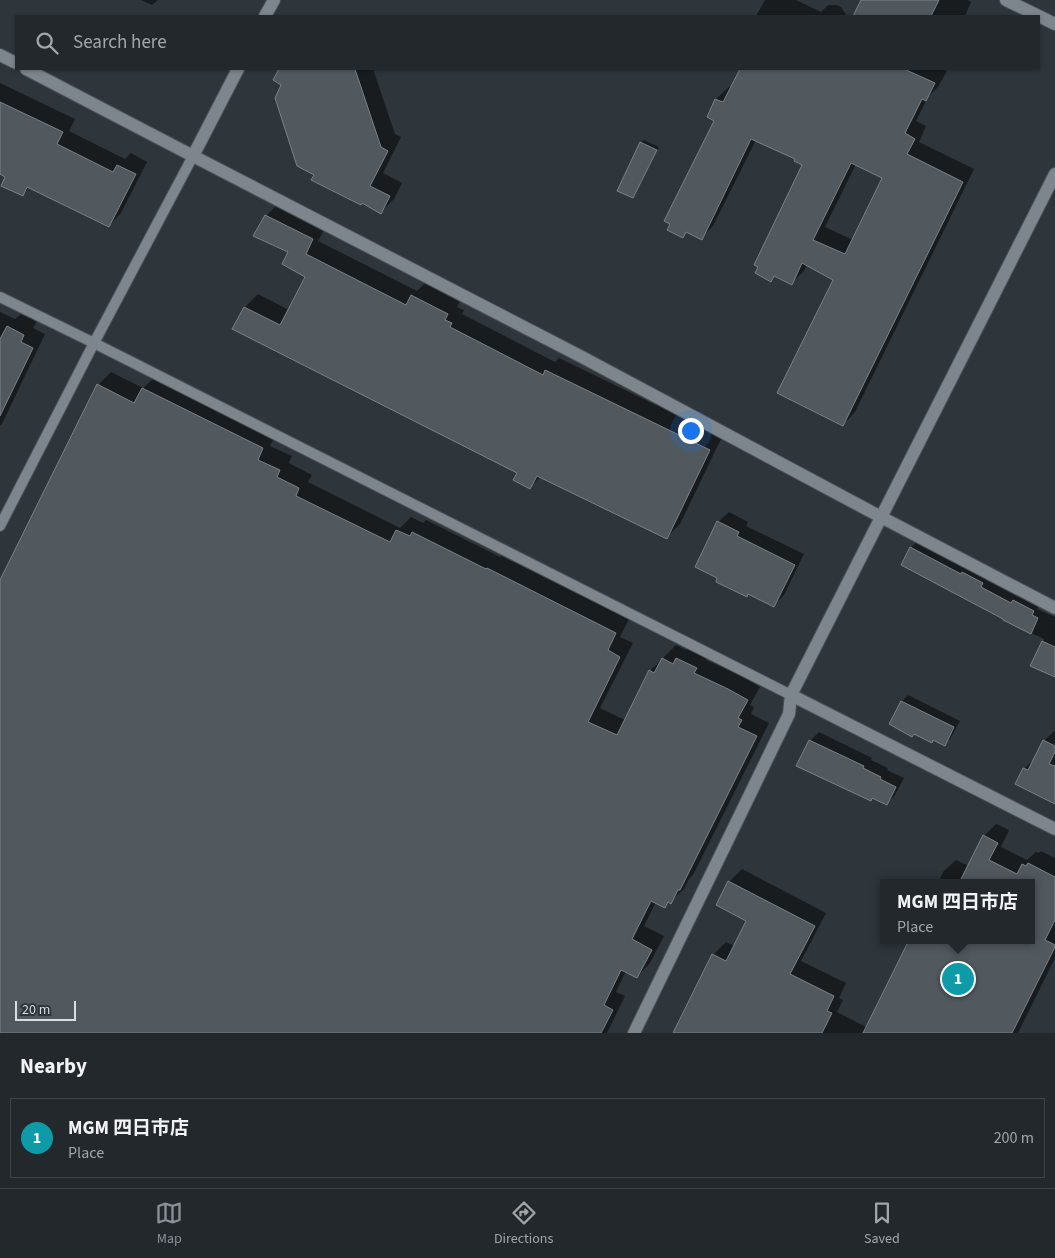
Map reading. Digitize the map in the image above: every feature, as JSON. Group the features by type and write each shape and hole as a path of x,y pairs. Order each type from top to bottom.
{"street":[{"path":"266,15 274,0"},
{"path":"1006,0 1037,15"},
{"path":"1040,17 1055,24"},
{"path":"0,55 15,63"},
{"path":"28,70 582,357 1055,608"},
{"path":"193,156 237,70"},
{"path":"634,1033 789,714 791,695 1055,174"},
{"path":"791,695 1055,829"}],"lane":[{"path":"0,526 94,342 193,156"},
{"path":"0,296 791,695"}],"building":[{"path":"861,0 939,0 932,15 854,15"},
{"path":"278,70 355,70 381,147 388,151 370,186 390,196 381,214 362,203 361,205 311,180 314,175 297,166 275,98 281,85 273,80"},
{"path":"739,70 906,70 935,83 926,101 922,99 905,133 915,139 907,154 963,182 843,426 777,393 833,280 802,263 792,285 774,276 771,282 755,273 758,267 754,265 802,165 794,161 795,159 751,139 702,240 686,232 683,238 667,230 670,224 664,221 714,121 707,117 715,99 723,102","holes":["851,163 882,178 845,254 813,240"]},
{"path":"0,102 63,132 57,144 113,172 117,165 136,174 109,227 27,187 23,196 1,186 5,177 0,174"},
{"path":"640,142 657,150 633,198 617,191"},
{"path":"265,215 313,239 306,254 406,305 411,295 448,314 445,320 452,323 450,327 543,375 545,370 710,450 667,539 537,476 530,489 513,480 517,473 232,329 244,307 280,325 305,277 282,264 288,252 253,236"},
{"path":"7,326 24,335 21,342 33,348 0,416 0,339"},
{"path":"97,384 134,403 142,388 263,448 258,460 280,470 277,477 299,488 296,496 390,542 396,530 410,536 412,532 616,633 608,650 620,657 588,722 617,735 649,670 654,673 662,658 673,664 676,658 697,668 694,673 748,700 738,718 742,720 738,727 757,736 680,890 678,890 671,904 668,902 665,908 651,901 632,939 652,950 637,978 621,970 604,1005 613,1010 601,1033 0,1033 0,580"},
{"path":"717,521 739,532 737,536 795,565 774,607 748,594 747,597 716,582 717,578 695,567"},
{"path":"910,547 961,574 962,572 983,583 981,587 1011,603 1013,600 1034,611 1032,615 1038,618 1031,634 901,565"},
{"path":"1042,641 1055,647 1055,677 1030,666"},
{"path":"901,701 954,727 945,746 933,740 932,743 914,734 912,737 889,724"},
{"path":"809,740 864,766 863,768 896,787 887,805 872,798 871,801 796,766"},
{"path":"1043,740 1055,746 1055,752 1049,764 1055,766 1055,804 1015,784 1023,768 1028,770"},
{"path":"983,835 998,843 989,860 1017,874 1022,864 1026,866 1028,863 1055,877 1055,920 1045,940 1055,945 1055,947 1012,1033 863,1033 907,944 1035,944 1035,879 961,879"},
{"path":"728,881 815,926 790,974 834,996 827,1011 832,1013 822,1033 673,1033 712,954 726,961 746,921 716,905"}],"place":[{"name":"MGM 四日市店","path":"958,979"}]}
